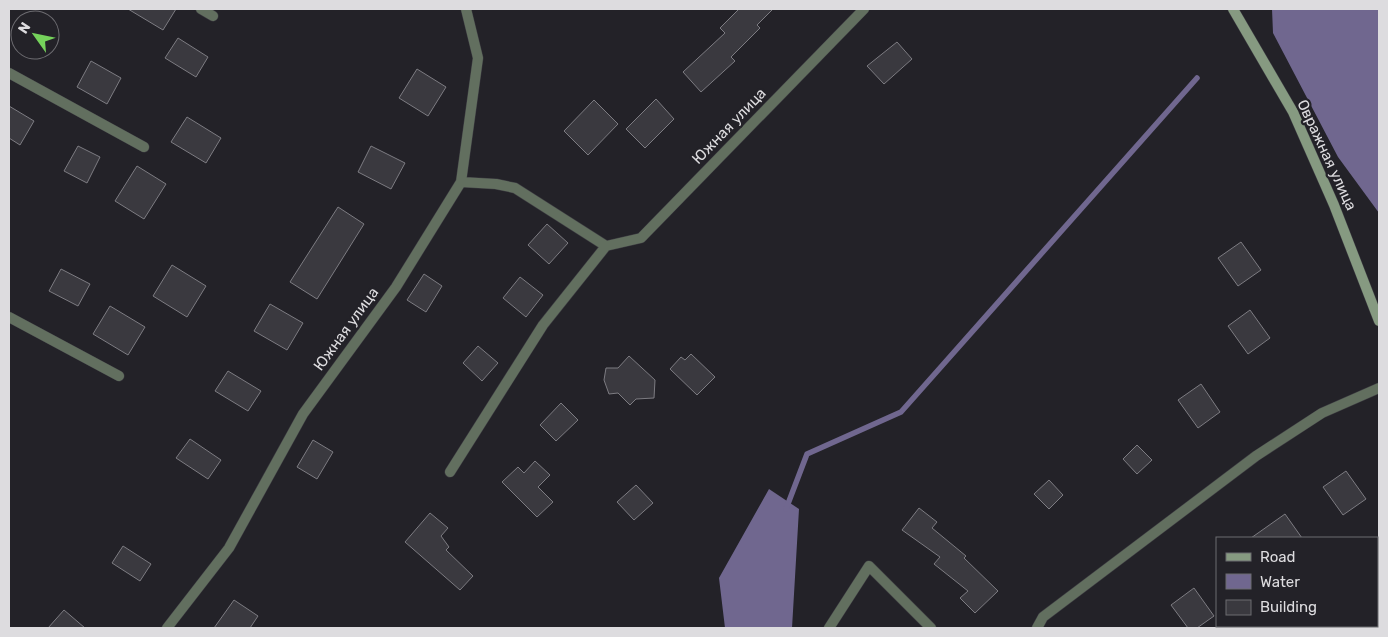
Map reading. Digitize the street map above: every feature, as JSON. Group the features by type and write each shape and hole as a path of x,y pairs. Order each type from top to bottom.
{"street":[{"path":"201,9 213,16"},
{"path":"450,472 542,325 606,246 515,188 496,184 461,182 478,58 466,9"},
{"name":"Южная улица","path":"606,246 641,238 864,9"},
{"name":"Овражная улица","path":"1233,9 1293,112 1334,205 1379,321"},
{"path":"9,73 144,147"},
{"name":"Южная улица","path":"167,628 229,548 302,414 396,287 461,182"},
{"path":"9,317 119,376"},
{"path":"1037,628 1043,617 1256,456 1322,414 1379,388"},
{"path":"829,628 869,566 931,628"}],"water":[{"path":"1272,9 1379,9 1379,213 1338,157 1273,33"},
{"path":"769,489 799,509 792,628 725,628 719,578"}],"building":[{"path":"128,9 176,9 163,30"},
{"path":"739,9 773,9 757,25 760,28 731,57 735,61 701,92 683,72 725,33 720,28"},
{"path":"178,38 208,57 196,77 165,58"},
{"path":"897,42 912,59 884,84 867,66"},
{"path":"91,61 121,78 107,104 77,87"},
{"path":"417,69 446,87 428,116 399,98"},
{"path":"656,99 674,119 645,148 626,129"},
{"path":"594,100 618,124 588,155 564,131"},
{"path":"9,106 34,121 20,145 9,138"},
{"path":"187,117 221,138 206,163 171,142"},
{"path":"78,146 100,157 87,183 64,171"},
{"path":"371,146 405,163 391,189 358,172"},
{"path":"137,166 166,184 144,219 115,201"},
{"path":"338,207 364,224 317,299 290,282"},
{"path":"547,224 568,243 549,264 528,245"},
{"path":"1241,242 1261,270 1238,286 1218,258"},
{"path":"172,265 206,286 187,317 153,296"},
{"path":"61,269 90,284 78,306 49,291"},
{"path":"424,274 442,286 426,312 407,300"},
{"path":"520,277 543,295 526,317 503,298"},
{"path":"270,304 303,323 287,350 254,331"},
{"path":"110,306 145,327 128,355 93,334"},
{"path":"1250,310 1270,338 1248,354 1228,326"},
{"path":"478,346 498,363 482,381 463,363"},
{"path":"691,354 715,377 697,395 670,369 681,357 685,360"},
{"path":"629,356 655,380 654,398 636,399 630,405 618,393 609,394 604,380 606,368 618,368"},
{"path":"228,371 261,391 248,411 215,391"},
{"path":"1201,384 1220,412 1198,428 1178,400"},
{"path":"561,403 578,420 556,441 540,425"},
{"path":"190,439 221,460 208,479 176,458"},
{"path":"313,440 333,452 317,479 297,467"},
{"path":"1137,445 1152,460 1137,474 1123,459"},
{"path":"535,461 550,475 538,487 553,502 537,517 502,482 518,467 524,473"},
{"path":"1346,471 1366,499 1343,515 1323,487"},
{"path":"1049,480 1063,495 1049,509 1034,494"},
{"path":"636,485 653,503 634,520 617,502"},
{"path":"919,508 937,522 932,528 966,556 964,558 998,591 975,613 960,598 968,591 934,564 940,557 902,530"},
{"path":"430,513 448,528 441,536 449,547 446,550 473,576 460,590 405,542"},
{"path":"1285,514 1301,537 1252,537"},
{"path":"123,546 151,564 140,581 112,563"},
{"path":"1194,588 1214,616 1197,628 1188,628 1171,605"},
{"path":"234,600 258,616 250,628 214,628"},
{"path":"64,610 85,628 48,628"}],"waterway":[{"path":"786,509 807,454 901,412 1197,78"}]}
